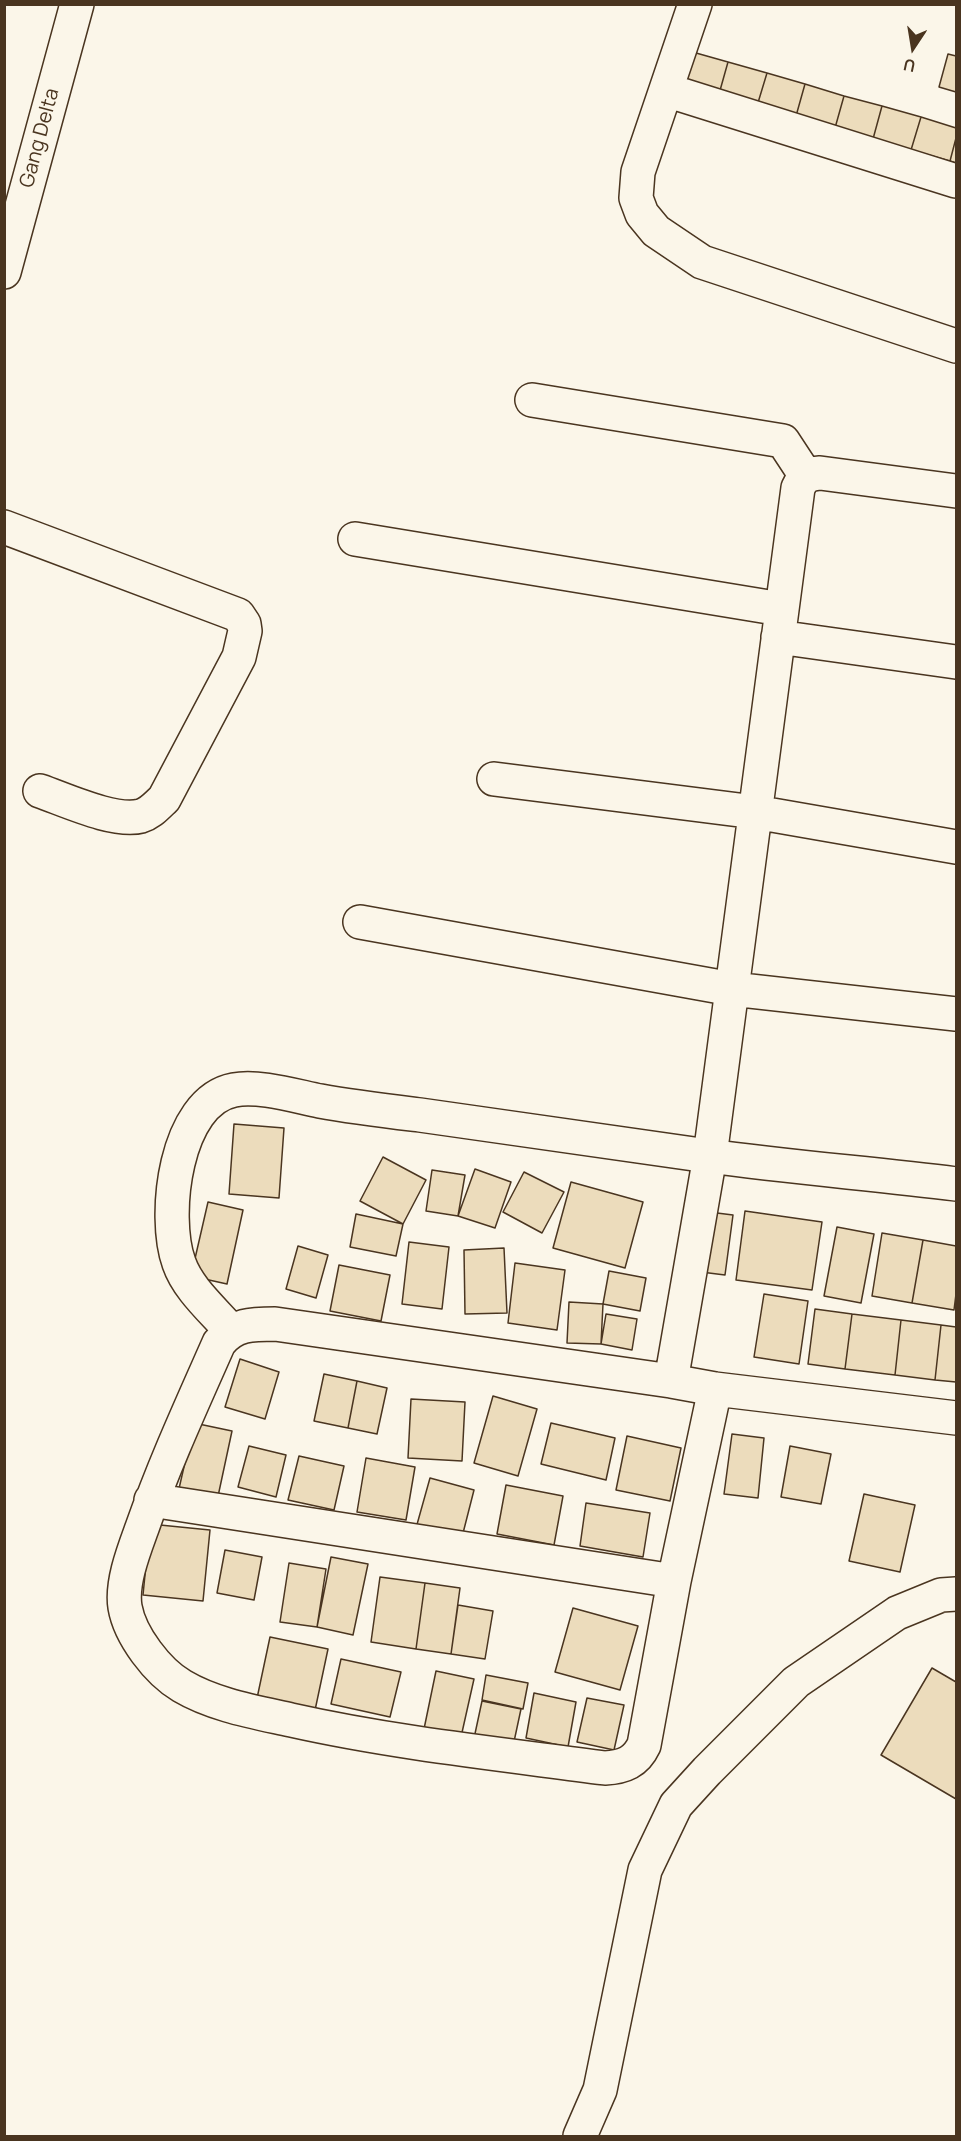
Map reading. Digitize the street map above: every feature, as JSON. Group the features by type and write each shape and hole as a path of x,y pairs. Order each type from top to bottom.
{"street":[{"name":"Gang Delta","path":"4,272 76,4"},
{"path":"695,4 635,185 636,198 642,214 656,231 702,262 957,346"},
{"path":"666,90 957,181"},
{"path":"532,400 783,441 807,476"},
{"path":"671,1381 710,1156 796,495 802,481 813,473 836,474 957,491"},
{"path":"4,527 238,615 244,624 244,642 232,672 164,799 153,810 141,816 116,817 40,791"},
{"path":"356,539 780,623 957,662"},
{"path":"494,779 755,812 957,847"},
{"path":"360,922 732,989 957,1014"},
{"path":"231,1331 189,1283 178,1262 172,1226 175,1178 189,1130 202,1108 216,1095 236,1089 255,1089 325,1102 710,1156 957,1184"},
{"path":"715,1389 674,1581 644,1745 638,1756 631,1762 605,1768 377,1737 264,1714 203,1696 182,1686 161,1671 130,1624 125,1606 125,1594 132,1554 151,1500 219,1343 231,1331 250,1324 274,1324 715,1389 957,1418"},
{"path":"151,1500 674,1581"},
{"path":"580,2136 600,2090 645,1870 676,1805 796,1682 897,1613 941,1595 957,1594"}],"building":[{"path":"689,51 728,62 719,94 680,83"},
{"path":"948,54 956,56 956,92 939,87"},
{"path":"728,62 767,73 757,106 719,94"},
{"path":"767,73 805,84 796,116 757,106"},
{"path":"805,84 844,96 835,128 796,116"},
{"path":"844,96 882,106 873,139 835,128"},
{"path":"882,106 921,117 911,150 873,139"},
{"path":"921,117 956,128 950,161 911,150"},
{"path":"956,138 956,163 950,161"},
{"path":"234,1124 284,1128 279,1198 229,1194"},
{"path":"383,1157 426,1180 403,1224 360,1201"},
{"path":"475,1169 511,1182 495,1228 458,1216"},
{"path":"432,1170 465,1175 458,1216 426,1211"},
{"path":"524,1172 564,1192 542,1233 503,1212"},
{"path":"571,1182 643,1202 625,1268 553,1248"},
{"path":"208,1202 243,1210 227,1284 191,1276"},
{"path":"745,1211 822,1222 812,1290 736,1280"},
{"path":"709,1212 733,1215 725,1275 701,1272"},
{"path":"356,1214 403,1224 396,1256 350,1247"},
{"path":"837,1227 874,1234 861,1303 824,1296"},
{"path":"882,1233 923,1240 912,1303 872,1296"},
{"path":"923,1240 956,1246 954,1310 912,1303"},
{"path":"409,1242 449,1247 442,1309 402,1304"},
{"path":"298,1246 328,1255 316,1298 286,1289"},
{"path":"504,1248 507,1313 465,1314 464,1250"},
{"path":"515,1263 565,1270 557,1330 508,1323"},
{"path":"339,1265 390,1275 381,1321 330,1311"},
{"path":"609,1271 646,1278 640,1311 603,1304"},
{"path":"764,1294 808,1301 799,1364 754,1357"},
{"path":"569,1302 603,1304 601,1344 567,1343"},
{"path":"815,1309 852,1314 845,1369 808,1364"},
{"path":"606,1314 637,1319 632,1350 601,1344"},
{"path":"852,1314 901,1320 895,1375 845,1369"},
{"path":"901,1320 941,1325 935,1380 895,1375"},
{"path":"941,1325 956,1327 956,1382 935,1380"},
{"path":"240,1359 279,1372 265,1419 225,1407"},
{"path":"324,1374 357,1381 348,1428 314,1421"},
{"path":"357,1381 387,1388 377,1434 348,1428"},
{"path":"493,1396 537,1409 518,1476 474,1463"},
{"path":"411,1399 465,1402 462,1461 408,1458"},
{"path":"194,1423 232,1431 217,1501 178,1493"},
{"path":"551,1423 615,1438 606,1480 541,1464"},
{"path":"732,1434 764,1438 758,1498 724,1494"},
{"path":"627,1436 681,1448 670,1501 616,1490"},
{"path":"249,1446 286,1455 276,1497 238,1487"},
{"path":"790,1446 831,1454 821,1504 781,1497"},
{"path":"299,1456 344,1466 334,1510 288,1500"},
{"path":"366,1458 415,1467 406,1520 357,1512"},
{"path":"430,1478 474,1490 461,1541 416,1528"},
{"path":"506,1485 563,1496 554,1545 497,1534"},
{"path":"864,1494 915,1505 900,1572 849,1561"},
{"path":"586,1503 650,1513 643,1557 580,1546"},
{"path":"150,1524 210,1530 203,1601 143,1595"},
{"path":"225,1550 262,1557 254,1600 217,1593"},
{"path":"331,1557 368,1564 353,1635 317,1627"},
{"path":"289,1563 326,1569 317,1627 280,1622"},
{"path":"380,1577 425,1583 416,1649 371,1642"},
{"path":"425,1583 460,1588 451,1654 416,1649"},
{"path":"458,1605 493,1611 485,1659 451,1654"},
{"path":"573,1608 638,1626 620,1690 555,1672"},
{"path":"270,1637 328,1649 314,1715 256,1703"},
{"path":"341,1659 401,1672 390,1717 331,1704"},
{"path":"932,1668 956,1682 956,1799 881,1755"},
{"path":"436,1671 474,1679 461,1737 424,1729"},
{"path":"486,1675 528,1683 523,1709 482,1700"},
{"path":"534,1693 576,1702 568,1747 526,1738"},
{"path":"587,1698 624,1705 614,1750 577,1742"},
{"path":"482,1701 521,1709 512,1751 473,1743"}]}
